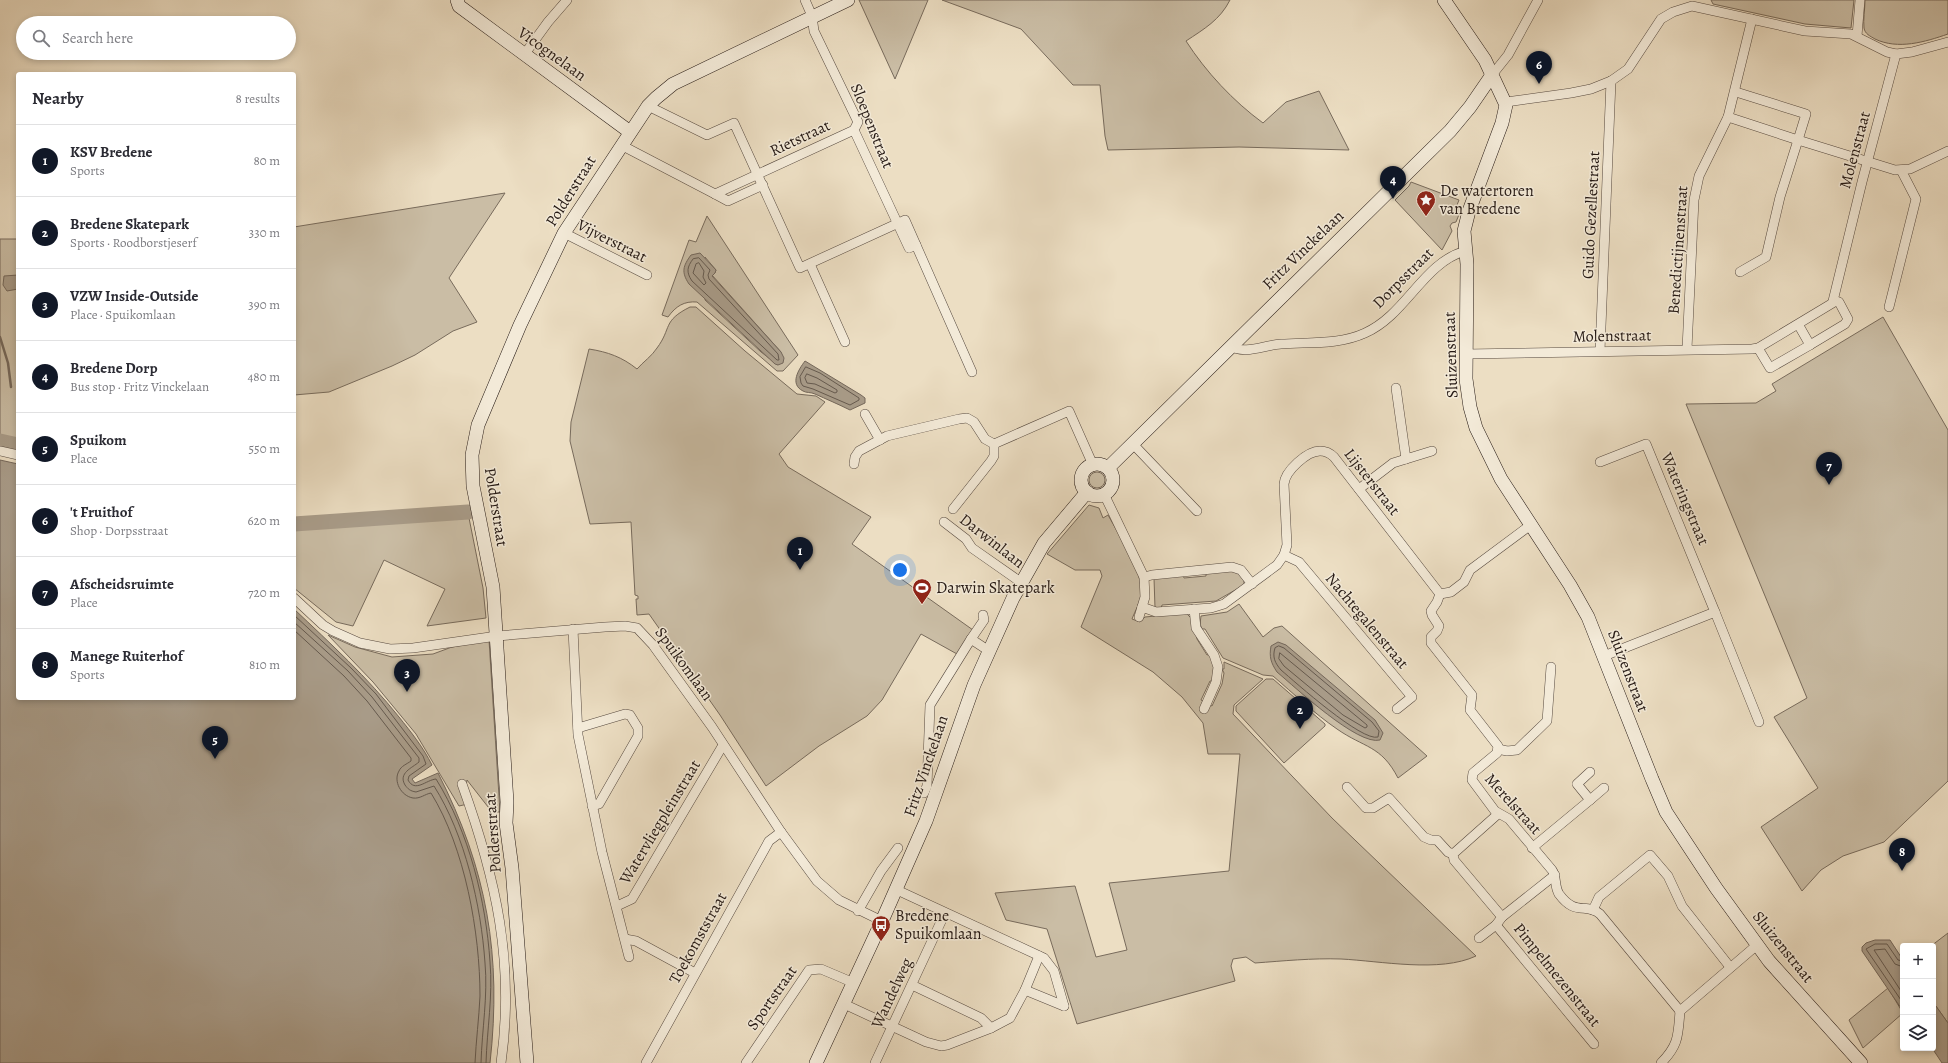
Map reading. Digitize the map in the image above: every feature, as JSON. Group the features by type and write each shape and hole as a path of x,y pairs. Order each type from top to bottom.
{"street":[{"name":"Vicognelaan","path":"457,0 459,6 630,132"},
{"path":"524,55 548,22 567,0"},
{"path":"805,0 812,16"},
{"name":"Polderstraat","path":"527,1063 512,868 506,823 507,802 493,587 473,486 472,455 478,424 520,325 564,233 648,106 674,84 812,16 848,0"},
{"path":"1444,0 1485,60 1506,102 1507,109 1466,222 1464,239 1465,251"},
{"path":"1492,75 1508,55 1538,0"},
{"path":"1506,102 1571,93 1591,89 1612,81 1628,69 1658,21 1673,12 1688,0"},
{"path":"1857,36 1860,0"},
{"path":"1673,12 1685,8 1698,7 1805,31 1857,36 1887,52 1896,54 1912,52 1948,42"},
{"name":"Sloepenstraat","path":"812,16 814,31 858,122 854,130 898,223 905,220 972,372"},
{"name":"Benedictijnenstraat","path":"1687,349 1694,200 1697,184 1706,160 1728,117 1736,92 1752,19"},
{"name":"Molenstraat","path":"1833,302 1896,54"},
{"name":"Fritz Vinckelaan","path":"1108,468 1450,130 1470,107 1492,75"},
{"name":"Guido Gezellestraat","path":"1600,351 1612,81"},
{"path":"1736,92 1806,114 1780,197 1766,257 1740,272"},
{"path":"648,106 707,135 734,123 758,174"},
{"path":"1728,117 1884,167 1901,170 1910,169 1948,151"},
{"name":"Rietstraat","path":"715,194 854,130"},
{"path":"621,145 728,201 763,185"},
{"path":"1889,307 1916,199 1901,170"},
{"name":"Rietstraat","path":"758,174 800,268 810,264"},
{"path":"845,342 810,264 898,223"},
{"name":"Vijverstraat","path":"564,233 647,275"},
{"name":"Dorpsstraat","path":"1230,346 1241,350 1278,344 1338,342 1365,334 1384,322 1396,311 1444,260 1465,251"},
{"name":"Sluizenstraat","path":"1465,251 1467,264 1466,385 1476,428 1501,479 1532,524 1580,602 1604,656 1666,812 1716,888 1773,966 1861,1063"},
{"path":"1833,302 1839,302 1847,317 1847,321 1810,345 1770,368 1758,348 1798,324 1833,302"},
{"path":"1798,324 1810,345"},
{"name":"Molenstraat","path":"1466,354 1758,348"},
{"path":"1396,388 1406,459"},
{"path":"994,444 1069,411 1093,465"},
{"path":"865,414 880,440"},
{"path":"854,464 855,457 859,451 887,436 942,422 968,418 974,422 985,439 994,444"},
{"path":"1132,443 1197,511"},
{"path":"953,509 991,461 995,451 994,444"},
{"name":"Wateringstraat","path":"1600,462 1646,444 1759,722"},
{"path":"0,451 16,455"},
{"path":"1359,489 1393,463 1432,451"},
{"name":"Lijsterstraat","path":"1284,555 1287,542 1284,482 1286,475 1290,469 1312,453 1326,452 1334,457 1440,594"},
{"path":"1093,465 1100,465 1108,468 1112,475 1113,482 1110,489 1104,494 1095,495 1087,492 1082,485 1082,477 1085,470 1093,465"},
{"name":"Fritz Vinckelaan","path":"816,1063 897,890 930,789 989,651 1022,583 1044,543 1087,492"},
{"path":"1104,494 1144,577 1145,590 1139,617"},
{"name":"Darwinlaan","path":"944,522 966,539 972,548 1022,583"},
{"path":"1440,594 1453,591 1465,581 1470,570 1532,524"},
{"path":"1142,607 1156,612 1214,608 1224,604 1277,566 1284,555"},
{"name":"Nachtegalenstraat","path":"1284,555 1299,562 1412,697 1397,709"},
{"path":"1144,577 1232,567 1241,570 1252,584"},
{"name":"Merelstraat","path":"1440,594 1437,602 1431,610 1432,615 1439,626 1437,631 1431,637 1431,643 1472,695 1470,710 1497,744 1498,749 1495,756 1473,773 1471,778 1474,785 1498,814 1510,819 1532,848 1539,853 1555,875 1558,891 1569,905 1574,908 1593,910"},
{"name":"Spuikomlaan","path":"296,600 323,625 347,638 365,644 390,649 413,648 497,636 625,626 637,628 653,645 723,745 781,832 817,881 839,900 882,922"},
{"path":"1194,609 1196,628 1215,656 1218,667 1217,681 1204,709"},
{"path":"1604,656 1715,612"},
{"path":"930,789 930,705 984,620 983,615"},
{"path":"573,630 578,728 602,852 629,957"},
{"path":"971,639 989,651"},
{"path":"1498,749 1517,750 1552,717 1551,666"},
{"path":"578,728 625,714 630,715 638,728 638,736 599,804 592,806"},
{"name":"Watervliegpleinstraat","path":"617,906 632,899 723,745"},
{"path":"1590,772 1577,784 1590,800"},
{"path":"462,784 488,865 497,901 503,937 506,1022 501,1063"},
{"path":"1347,787 1366,808 1373,808 1389,798 1424,837 1431,840 1437,840 1448,852 1453,854"},
{"path":"1532,848 1604,788"},
{"path":"1453,854 1498,814"},
{"name":"Toekomststraat","path":"646,1063 769,841 781,832"},
{"path":"858,911 881,870 898,848"},
{"path":"1453,854 1454,860 1502,917"},
{"path":"1680,1012 1604,918 1593,910 1598,897 1650,855 1668,876 1682,906 1730,967"},
{"path":"1479,938 1496,925 1502,917 1555,875"},
{"path":"897,890 1047,960 1054,971 1064,1006 1025,990"},
{"name":"Wandelweg","path":"875,1063 945,913"},
{"name":"Pimpelmezenstraat","path":"1496,925 1594,1044"},
{"path":"625,939 636,941 695,973"},
{"path":"1661,1063 1672,1050 1677,1041 1680,1012 1757,945"},
{"path":"844,1004 926,1042 941,1046 947,1045 991,1028 1010,1018 1025,990 1039,956"},
{"name":"Sportstraat","path":"746,1063 809,970 821,969 854,984"},
{"path":"912,985 981,1018 991,1028"}],"shaded area":[{"path":"859,0 928,0 895,79"},
{"path":"942,0 1230,0 1216,19 1186,41 1202,64 1231,96 1263,123 1286,102 1319,91 1349,150 1239,147 1108,150 1105,136 1100,85 1073,85 1021,29"},
{"path":"1711,0 1854,0 1851,28 1805,24 1713,4"},
{"path":"1865,0 1948,0 1948,34 1912,44 1893,44 1875,39 1867,33 1864,28"},
{"path":"1411,182 1459,200 1457,205 1462,207 1456,222 1452,223 1450,226 1452,231 1442,250 1395,200"},
{"path":"505,193 449,278 477,322 453,331 415,355 392,366 329,392 296,395 296,227"},
{"path":"707,216 798,355 783,371 777,371 697,302 684,303 674,310 668,317 662,315 689,240 696,242","holes":["705,257 716,270 712,275 781,352 778,365 761,352 705,300"]},
{"path":"0,239 16,239 16,440 0,436"},
{"path":"690,307 696,307 745,351 797,394 816,396 825,402 779,454 788,467 871,517 852,544 973,630 957,654 921,634 882,700 867,716 819,746 766,786 720,715 649,614 637,615 636,599 638,599 638,596 635,595 631,522 590,524 570,441 571,422 589,349 626,361 637,369 655,351 675,316"},
{"path":"1883,317 1948,430 1948,781 1884,842 1843,856 1821,870 1802,891 1761,827 1818,788 1774,717 1807,698 1686,404 1756,403 1776,391 1772,384"},
{"path":"1094,472 1100,472 1105,477 1103,486 1100,488 1094,488 1089,483 1089,477"},
{"path":"1089,505 1099,508 1103,518 1108,515 1135,565 1141,585 1141,595 1139,604 1132,619 1140,622 1145,617 1186,613 1192,619 1197,639 1207,655 1210,654 1214,668 1212,681 1210,681 1201,700 1212,706 1222,684 1224,673 1222,669 1224,669 1224,662 1263,679 1234,705 1233,714 1332,818 1476,956 1462,961 1428,965 1410,965 1341,959 1255,963 1246,957 1233,959 1231,966 1235,981 1077,1024 1047,929 1006,920 995,893 1075,886 1096,957 1127,950 1109,883 1229,871 1240,754 1208,754 1203,723 1182,697 1153,672 1081,627 1102,576 1100,570 1075,570 1047,554"},
{"path":"468,513 483,588 486,618 427,626 445,589 384,560 353,626 336,622 296,590 296,525"},
{"path":"1235,570 1244,579 1244,585 1216,601 1162,605 1161,609 1155,608 1154,578 1183,575 1184,578 1206,576 1206,573"},
{"path":"1239,604 1263,637 1274,628 1282,626 1427,756 1398,778 1392,767 1378,753 1329,723 1273,676 1263,675 1223,658 1205,629 1202,629 1200,624 1201,616 1227,612"},
{"path":"328,635 355,647 392,657 433,654 452,647 489,640 500,812 492,812 467,780 466,787 472,803 459,806 416,734 373,682"},
{"path":"1266,679 1273,679 1325,724 1325,726 1284,763 1236,711 1236,706"},
{"path":"1948,933 1948,1023 1936,1006 1935,943"},
{"path":"1888,988 1900,1008 1900,1016 1863,1048 1849,1020"}],"water":[{"path":"700,253 716,270 712,276 781,352 784,358 783,363 778,365 775,364 689,284 684,272 686,262 691,255"},
{"path":"16,275 16,289 7,291 3,285 4,276"},
{"path":"805,361 861,395 865,398 865,403 850,410 815,394 803,391 797,384 796,376"},
{"path":"0,460 16,464 16,700 296,700 296,611 361,674 387,702 421,746 432,765 412,779 415,783 438,773 455,809 479,879 487,914 492,950 494,986 490,1063 0,1063"},
{"path":"1278,642 1286,645 1375,720 1383,733 1380,740 1370,739 1357,734 1343,725 1312,702 1277,672 1272,663 1270,653 1271,646"},
{"path":"1875,940 1890,940 1900,955 1900,1007 1862,951 1862,947 1866,943"},
{"path":"1936,1006 1948,1023 1948,1063 1942,1063 1934,1051 1936,1051"}],"waterway":[{"path":"0,337 8,363 11,387"},
{"path":"0,441 16,445"},
{"path":"296,524 468,512"}],"place":[{"name":"'t Fruithof","path":"1539,84"},
{"name":"Bredene Dorp","path":"1393,199"},
{"name":"De watertoren van Bredene","path":"1426,217"},
{"name":"Afscheidsruimte","path":"1829,485"},
{"name":"KSV Bredene","path":"800,570"},
{"name":"Darwin Skatepark","path":"922,605"},
{"name":"VZW Inside-Outside","path":"407,692"},
{"name":"Bredene Skatepark","path":"1300,729"},
{"name":"Spuikom","path":"215,759"},
{"name":"Manege Ruiterhof","path":"1902,871"},
{"name":"Bredene Spuikomlaan","path":"881,942"}]}
